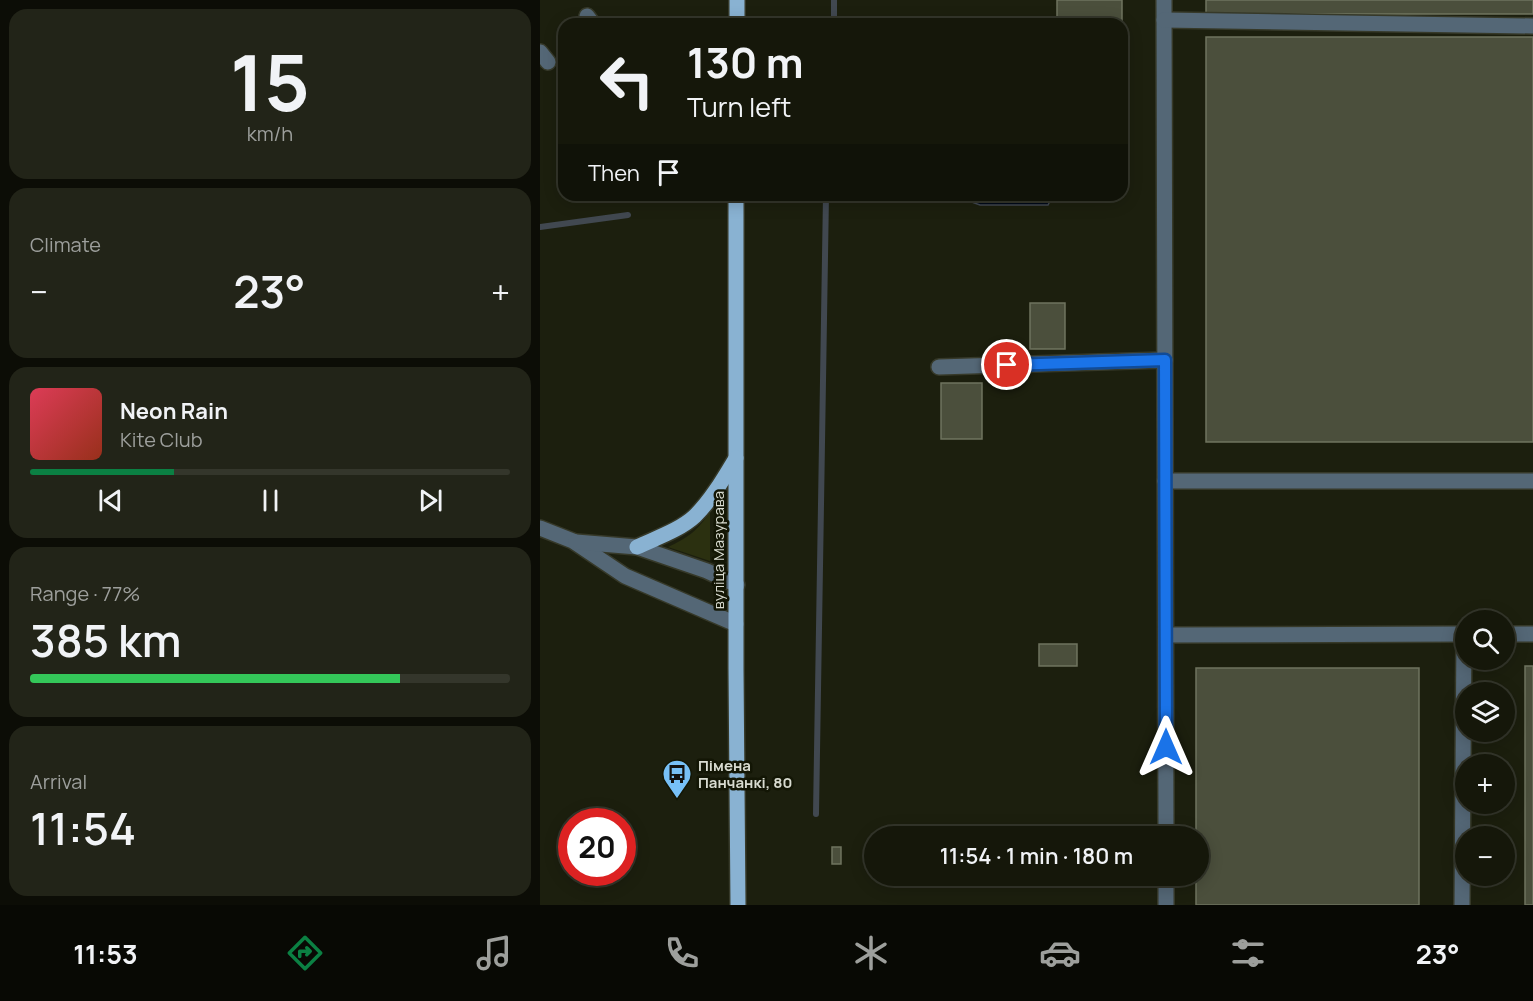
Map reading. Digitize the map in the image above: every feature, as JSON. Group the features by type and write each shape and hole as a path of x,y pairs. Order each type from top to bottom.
{"main road":[{"path":"737,0 737,18"},
{"name":"вуліца Мазурава","path":"736,201 738,905"},
{"path":"637,547 694,517 717,490 736,458"}],"street":[{"path":"1164,0 1166,826"},
{"path":"1164,20 1533,26"},
{"path":"939,367 1165,360"},
{"path":"1165,481 1533,481"},
{"path":"540,528 573,541 625,576 736,624"},
{"path":"573,541 637,547 707,571 737,585"},
{"path":"1166,635 1455,634"},
{"path":"1515,634 1533,634"},
{"path":"1462,905 1465,670"},
{"path":"1166,886 1166,905"}],"green space":[{"path":"710,512 710,561 668,547 692,533"}],"water":[{"path":"969,201 1050,201 1048,205 980,205"}],"building":[{"path":"1057,0 1122,0 1122,18 1057,18"},
{"path":"1206,0 1533,0 1533,14 1206,14"},
{"path":"1206,37 1533,37 1533,442 1206,442"},
{"path":"1030,303 1065,303 1065,349 1030,349"},
{"path":"941,383 982,383 982,439 941,439"},
{"path":"1039,644 1077,644 1077,666 1039,666"},
{"path":"1525,666 1533,666 1533,905 1525,905"},
{"path":"1196,668 1419,668 1419,905 1196,905 1196,886 1209,886 1209,826 1196,826"},
{"path":"832,847 841,847 841,864 832,864"}],"waterway":[{"path":"834,0 834,18"},
{"path":"816,814 826,201"},
{"path":"540,227 628,215"}],"place":[{"name":"Пімена Панчанкі, 80","path":"677,800"}],"route":[{"path":"1007,365 1165,360 1166,747"}]}
